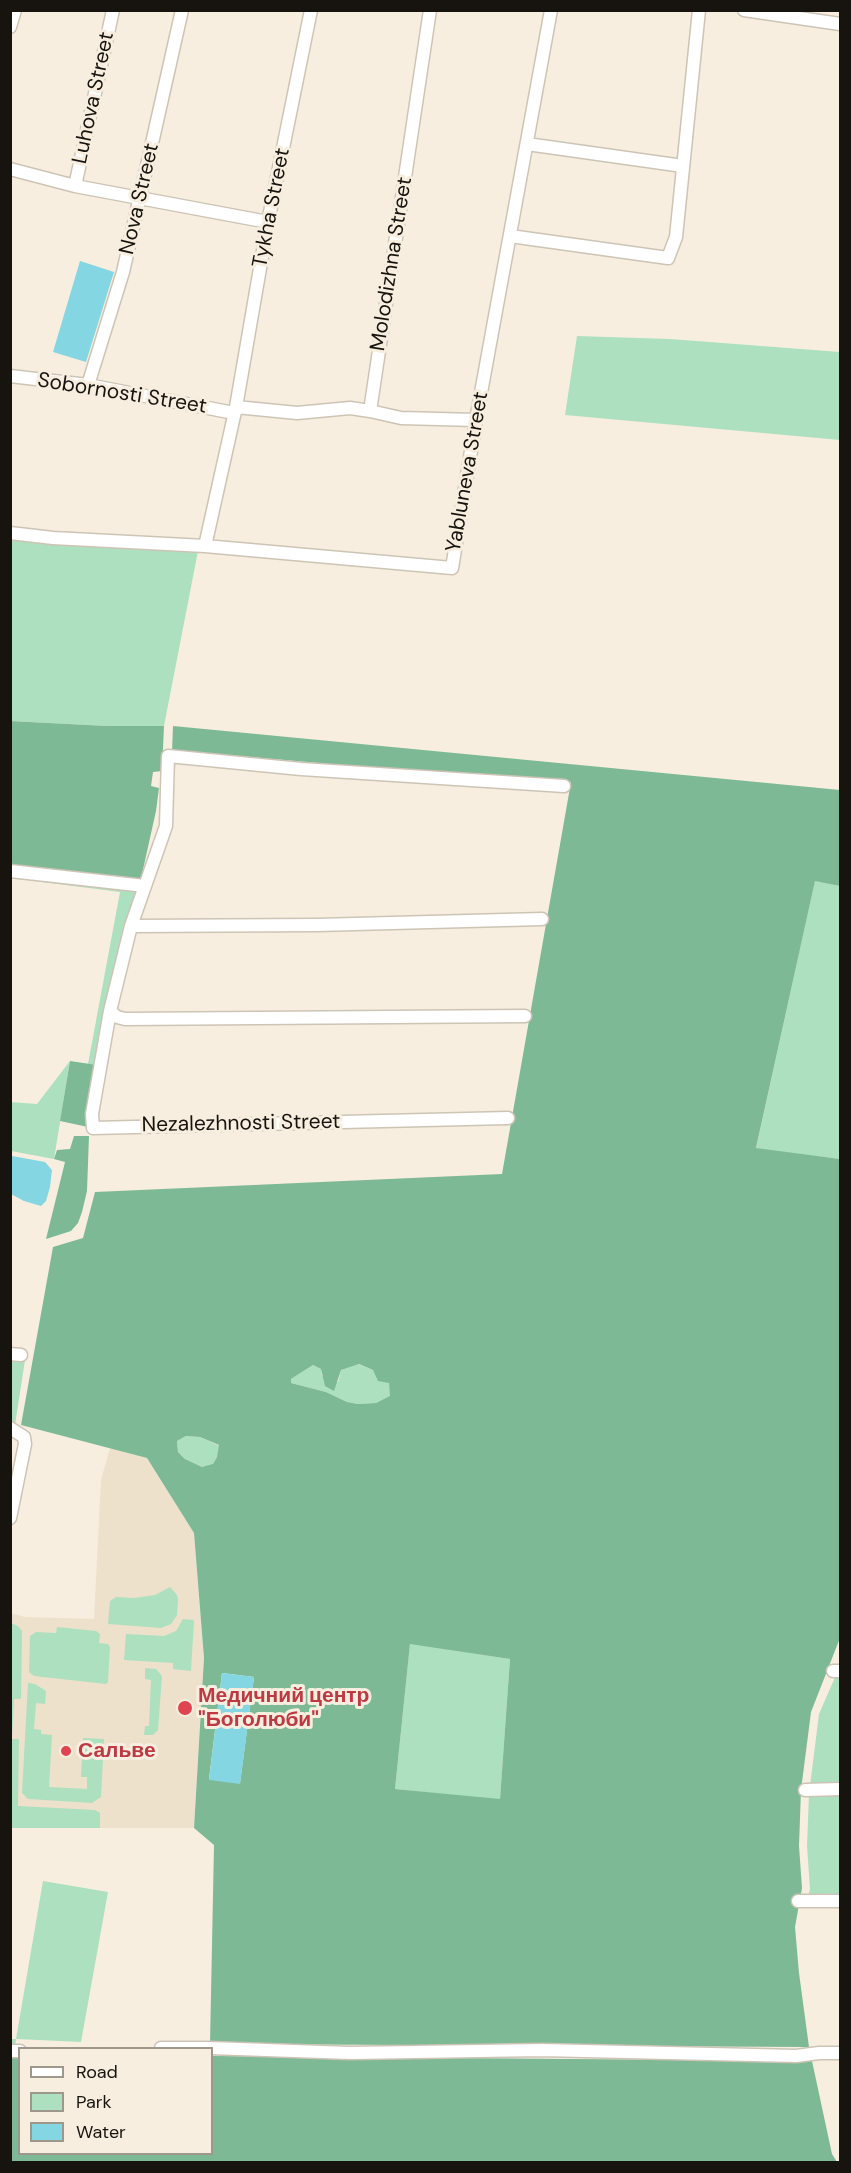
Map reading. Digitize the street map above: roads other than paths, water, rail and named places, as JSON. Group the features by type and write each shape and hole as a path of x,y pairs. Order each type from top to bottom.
{"street":[{"path":"10,27 15,10"},
{"name":"Luhova Street","path":"75,186 113,10"},
{"name":"Nova Street","path":"88,385 123,272 182,10"},
{"name":"Tykha Street","path":"205,546 235,410 268,222 311,10"},
{"name":"Molodizhna Street","path":"370,411 430,10"},
{"name":"Yabluneva Street","path":"10,533 53,538 205,546 452,568 551,10"},
{"path":"510,236 668,258 676,237 699,10"},
{"path":"744,10 840,24"},
{"path":"527,144 683,166"},
{"path":"10,170 75,186 268,222"},
{"name":"Sobornosti Street","path":"10,376 88,385 235,410"},
{"path":"235,410 297,413 350,408 401,418 477,420"},
{"name":"Nezalezhnosti Street","path":"508,1118 93,1128 92,1114 110,1011 131,926 166,826 168,756 301,769 564,786"},
{"path":"10,871 145,886"},
{"path":"131,926 317,925 542,919"},
{"path":"110,1011 117,1017 125,1019 525,1016"},
{"path":"10,1428 24,1437 25,1444 10,1518"},
{"path":"806,1790 840,1789"},
{"path":"798,1901 840,1901"},
{"path":"213,2048 350,2053 542,2050 796,2056 840,2053"}],"water":[{"path":"80,261 114,272 86,362 53,352"},
{"path":"10,1157 45,1162 52,1170 46,1201 41,1206 11,1194"},
{"path":"222,1673 254,1677 240,1784 209,1780"}],"place":[{"name":"Медичний центр \"Боголюби\"","path":"185,1708"},
{"name":"Сальве","path":"66,1751"}]}
